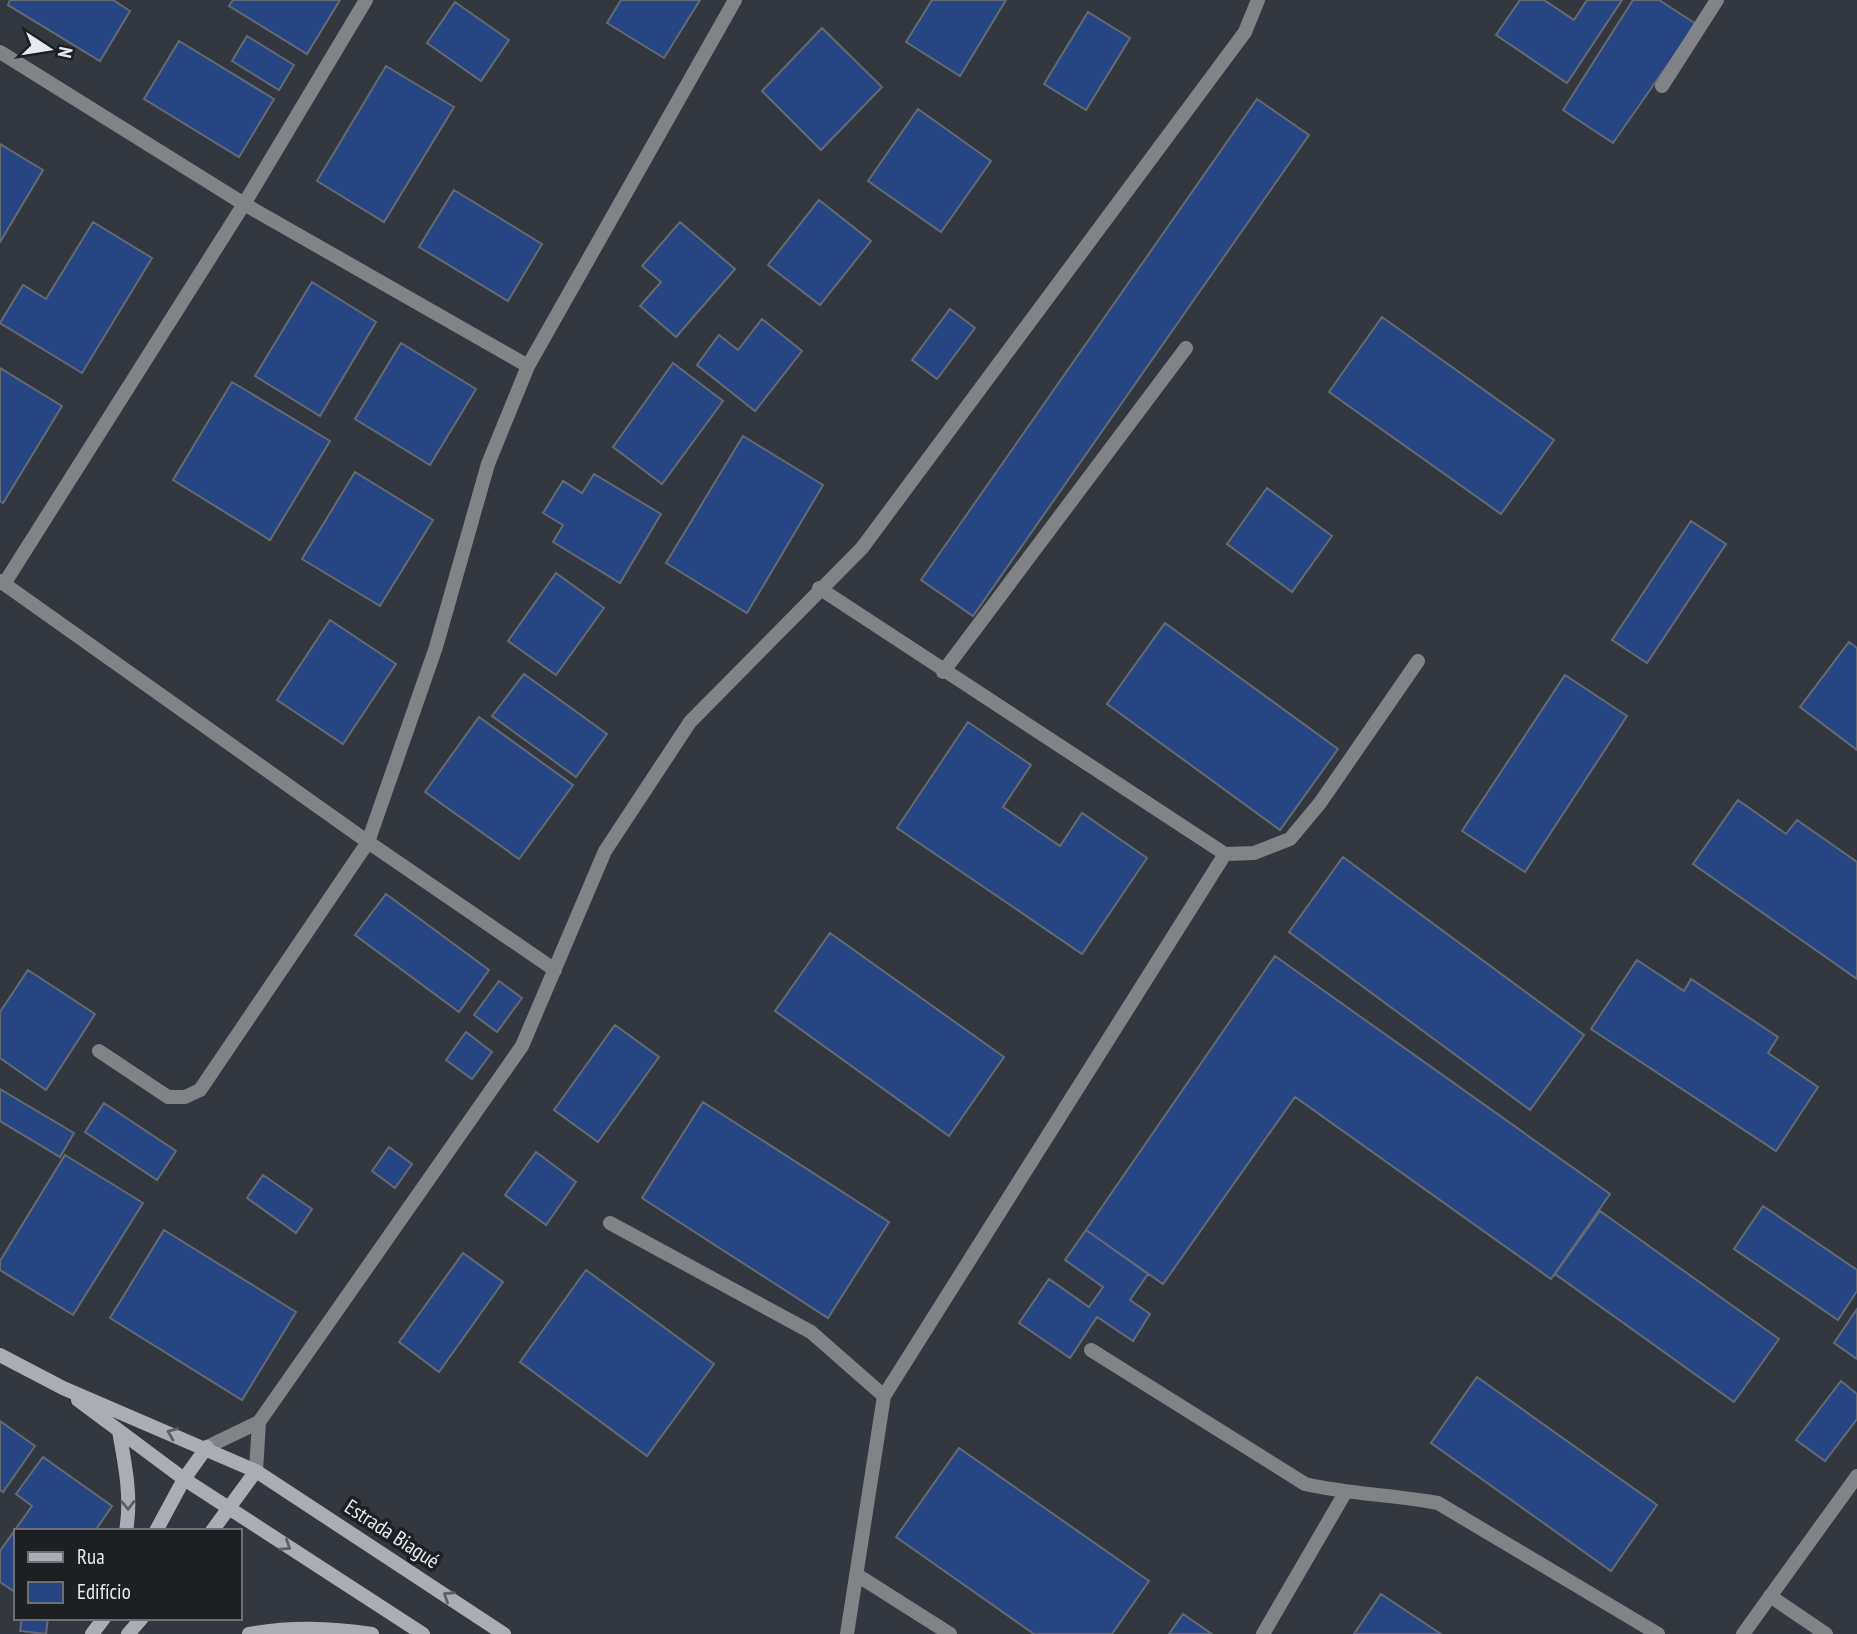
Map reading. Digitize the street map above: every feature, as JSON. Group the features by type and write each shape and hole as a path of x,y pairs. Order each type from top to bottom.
{"main road":[{"path":"0,1354 63,1388 184,1479 423,1634"},
{"name":"Estrada Biagué","path":"63,1388 207,1447 256,1471 504,1634"},
{"path":"119,1431 128,1501 125,1529"},
{"path":"157,1529 184,1479 207,1447"},
{"path":"214,1529 256,1471"},
{"path":"128,1634 140,1620"},
{"path":"249,1634 277,1629 334,1628 372,1634"}],"street":[{"path":"366,0 244,204 2,582 368,842 555,970"},
{"path":"99,1051 168,1097 185,1097 201,1090 368,842 436,647 488,464 528,366 735,0"},
{"path":"207,1447 259,1422 522,1046 605,852 690,722 819,588 862,548 1245,32 1258,0"},
{"path":"1662,86 1717,0"},
{"path":"0,52 244,204 528,366"},
{"path":"943,671 1186,348"},
{"path":"819,588 1225,854 1254,853 1290,839 1321,803 1418,661"},
{"path":"847,1634 884,1396 1225,854"},
{"path":"610,1223 811,1332 884,1396"},
{"path":"1091,1350 1305,1484 1345,1493 1400,1496 1438,1503 1658,1634"},
{"path":"256,1471 259,1422"},
{"path":"1743,1634 1857,1476"},
{"path":"1264,1634 1345,1493"},
{"path":"856,1575 950,1634"},
{"path":"1770,1596 1826,1634"}],"building":[{"path":"10,0 113,0 130,11 100,61 8,5"},
{"path":"233,0 340,0 307,54 229,6"},
{"path":"621,0 700,0 664,58 607,23"},
{"path":"932,0 1006,0 960,76 906,42"},
{"path":"1520,0 1544,0 1574,20 1587,0 1622,0 1567,83 1496,35"},
{"path":"1633,0 1659,0 1696,24 1613,143 1563,110"},
{"path":"455,2 509,40 481,81 427,43"},
{"path":"1088,12 1130,38 1086,110 1044,84"},
{"path":"822,28 882,87 821,150 762,91"},
{"path":"247,36 294,65 279,90 232,61"},
{"path":"179,41 274,99 239,157 144,99"},
{"path":"386,66 454,107 384,222 317,181"},
{"path":"1257,99 1309,135 973,616 921,580"},
{"path":"918,109 991,161 941,232 868,181"},
{"path":"0,144 43,170 0,242"},
{"path":"454,190 542,244 508,301 419,247"},
{"path":"819,200 871,241 820,305 768,265"},
{"path":"93,222 152,258 82,373 0,323 23,285 46,299"},
{"path":"680,222 735,269 676,337 640,306 661,282 642,266"},
{"path":"312,282 376,322 320,416 255,376"},
{"path":"950,309 975,328 937,379 912,360"},
{"path":"1382,317 1554,440 1501,514 1329,392"},
{"path":"762,319 802,351 755,411 697,365 719,335 738,350"},
{"path":"401,343 476,389 430,465 355,419"},
{"path":"673,363 723,401 662,484 613,447"},
{"path":"0,368 62,406 3,503 0,501"},
{"path":"232,382 330,441 270,540 173,480"},
{"path":"743,436 823,485 747,613 666,563"},
{"path":"355,472 433,520 380,606 302,559"},
{"path":"594,474 661,514 620,583 553,542 563,525 543,513 563,481 582,493"},
{"path":"1267,488 1332,536 1292,592 1227,544"},
{"path":"1691,521 1726,544 1647,663 1612,640"},
{"path":"556,573 604,608 556,675 508,641"},
{"path":"330,620 396,664 343,744 277,700"},
{"path":"1165,623 1338,749 1280,830 1107,704"},
{"path":"1849,642 1857,648 1857,750 1800,707"},
{"path":"524,674 607,734 576,777 492,716"},
{"path":"1565,675 1627,716 1525,872 1462,831"},
{"path":"479,717 573,785 519,859 425,792"},
{"path":"968,722 1031,765 1003,807 1060,846 1082,813 1147,858 1082,954 897,828"},
{"path":"1738,800 1786,834 1797,820 1857,862 1857,979 1693,864"},
{"path":"1343,857 1584,1035 1530,1110 1289,932"},
{"path":"386,894 489,970 459,1012 355,935"},
{"path":"830,933 1004,1057 949,1136 775,1011"},
{"path":"1275,956 1610,1194 1551,1279 1295,1097 1163,1284 1086,1230"},
{"path":"1637,960 1684,991 1691,979 1778,1037 1768,1053 1818,1087 1776,1151 1591,1029"},
{"path":"28,970 95,1014 46,1090 0,1058 0,1012"},
{"path":"499,981 522,998 497,1032 474,1015"},
{"path":"615,1025 659,1057 598,1142 554,1110"},
{"path":"466,1032 492,1052 472,1079 446,1060"},
{"path":"0,1089 74,1133 60,1157 0,1121"},
{"path":"703,1102 889,1222 828,1318 642,1198"},
{"path":"104,1103 176,1151 157,1180 85,1132"},
{"path":"389,1147 412,1164 395,1188 372,1171"},
{"path":"536,1152 576,1182 546,1225 505,1195"},
{"path":"65,1155 143,1203 73,1315 0,1270 0,1261"},
{"path":"263,1175 312,1209 296,1233 247,1198"},
{"path":"1763,1206 1857,1270 1857,1291 1838,1320 1734,1249"},
{"path":"1600,1211 1779,1339 1734,1402 1555,1274"},
{"path":"164,1230 296,1312 242,1400 110,1318"},
{"path":"1086,1230 1148,1274 1130,1300 1150,1314 1133,1341 1097,1317 1070,1358 1019,1323 1049,1279 1089,1307 1103,1287 1065,1260"},
{"path":"463,1253 503,1282 439,1372 399,1342"},
{"path":"586,1270 714,1364 647,1456 520,1362"},
{"path":"1857,1309 1857,1359 1834,1343"},
{"path":"1477,1377 1657,1505 1611,1571 1431,1443"},
{"path":"1841,1381 1857,1394 1857,1419 1825,1461 1796,1440"},
{"path":"0,1421 35,1446 3,1492 0,1490"},
{"path":"959,1448 1149,1581 1112,1634 1034,1634 896,1537"},
{"path":"43,1457 112,1506 96,1529 16,1529 32,1506 16,1494"},
{"path":"14,1531 14,1591 0,1582 0,1551"},
{"path":"1381,1594 1441,1634 1354,1634"},
{"path":"1183,1614 1212,1634 1169,1634"},
{"path":"22,1620 48,1620 46,1634 20,1631"}]}
